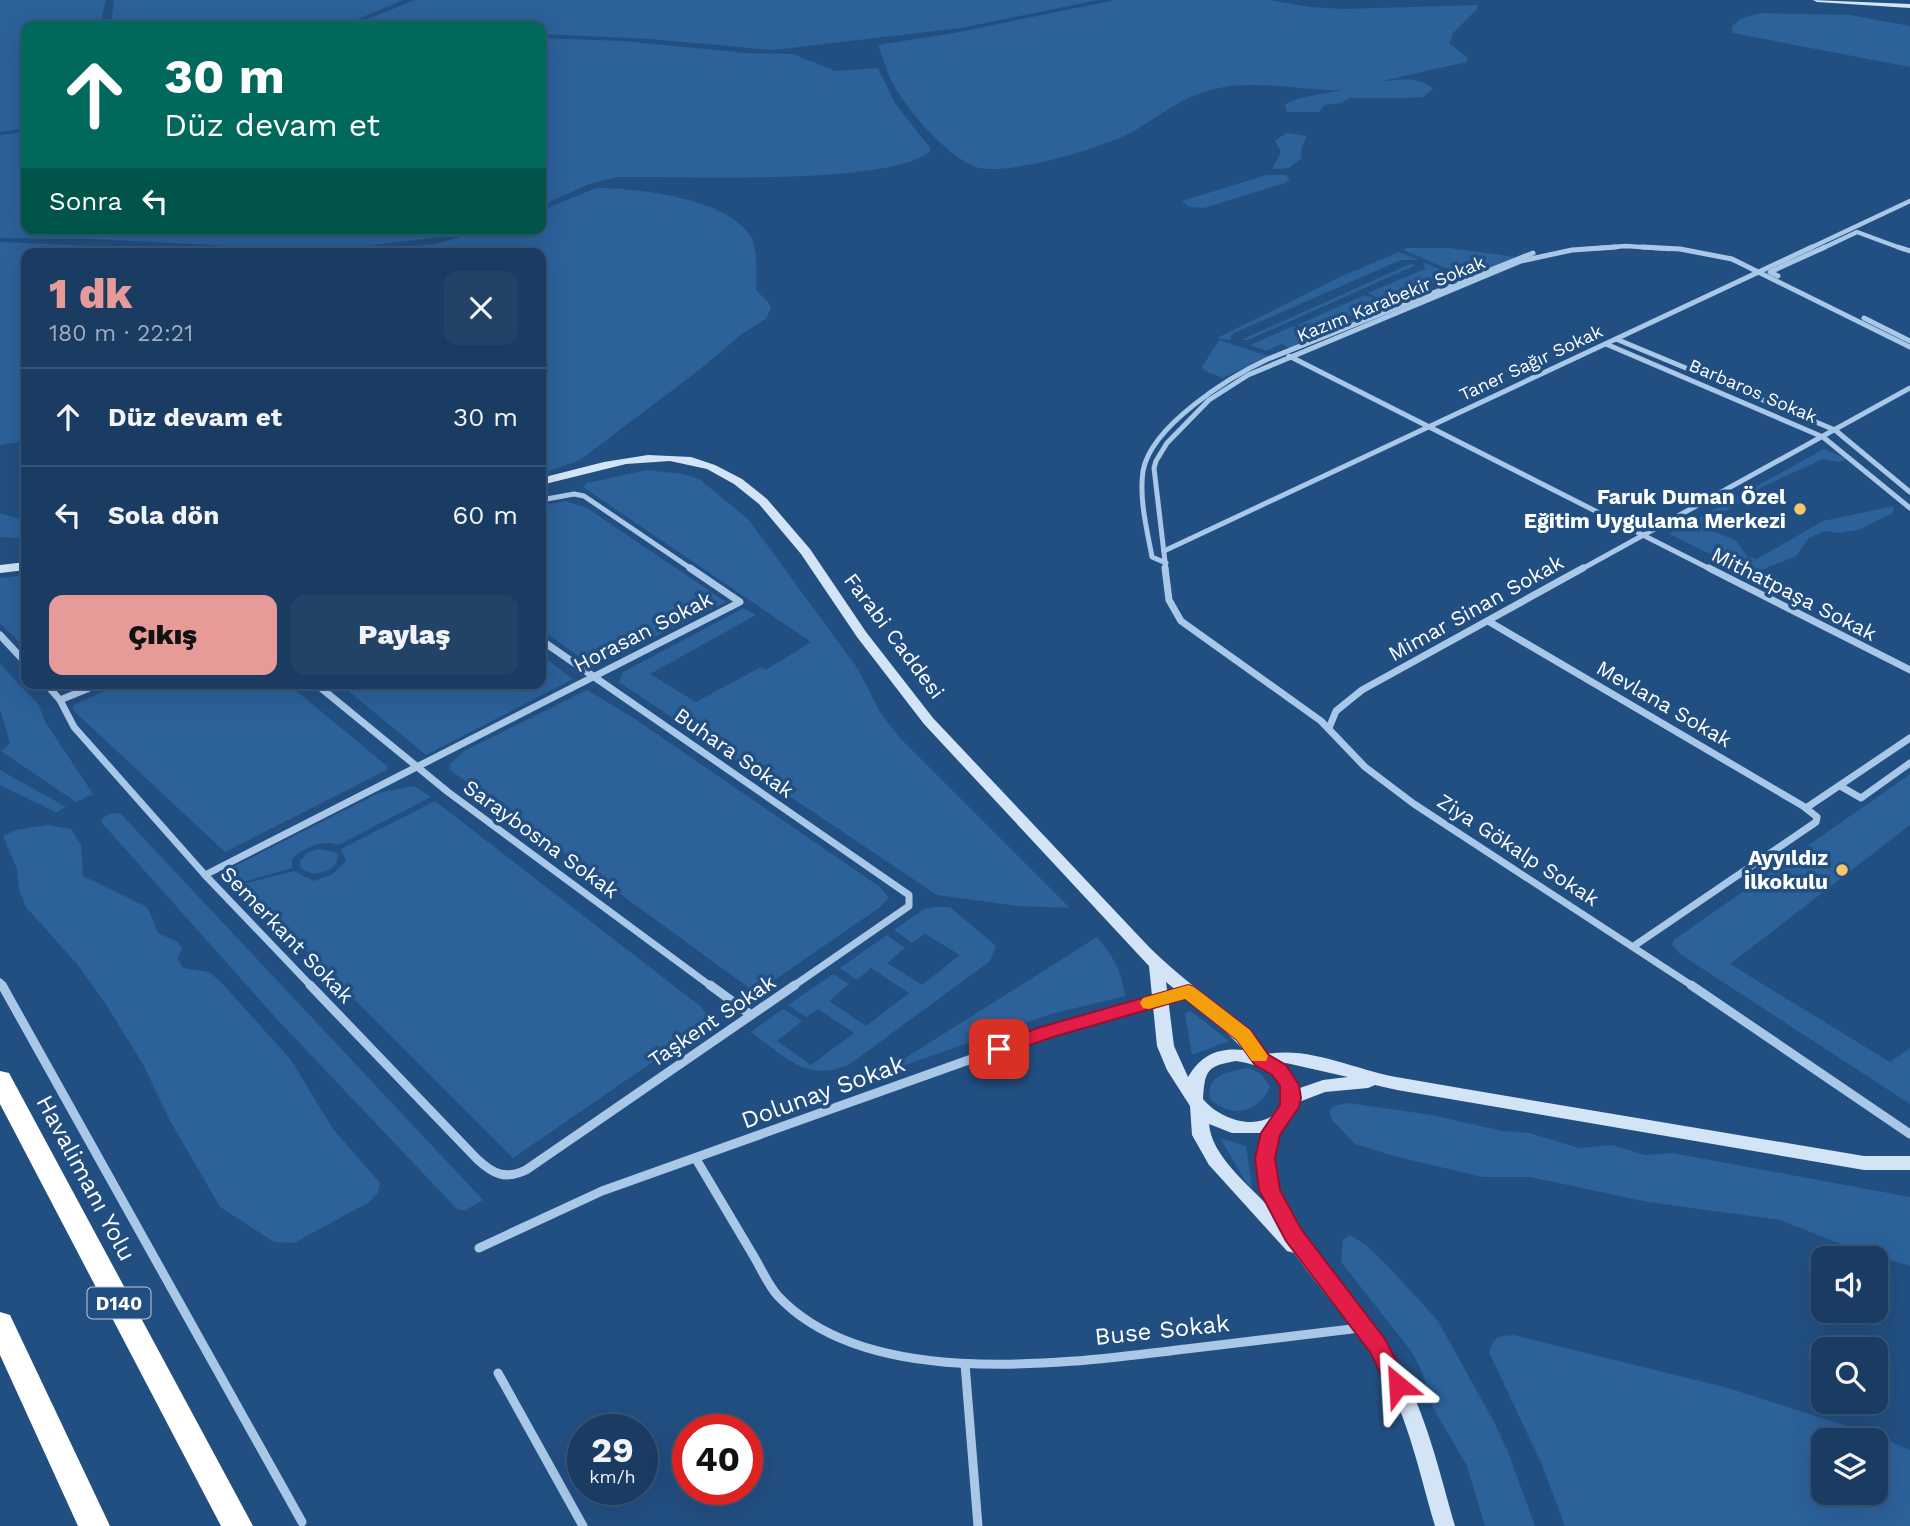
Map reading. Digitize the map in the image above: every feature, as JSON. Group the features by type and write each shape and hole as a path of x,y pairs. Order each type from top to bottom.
{"highway":[{"name":"Havalimanı Yolu","path":"0,1080 237,1526"},
{"path":"0,1324 94,1526"}],"street":[{"path":"1817,0 1910,6"},
{"name":"Taner Sağır Sokak","path":"1164,551 1910,201"},
{"path":"1855,226 1910,249"},
{"path":"1910,249 1857,232 1770,272 1910,341"},
{"path":"1166,563 1152,557 1144,496 1146,461 1150,452 1179,418 1214,387 1268,359 1519,257 1563,247 1601,244 1605,248"},
{"name":"Kazım Karabekir Sokak","path":"1164,551 1154,468 1156,461 1167,443 1209,400 1248,375 1289,356 1521,261 1573,250 1605,248 1701,253 1732,260 1760,272 1910,347"},
{"path":"1616,339 1835,430 1910,492"},
{"name":"Barbaros Sokak","path":"1606,344 1823,436 1910,508"},
{"name":"Mithatpaşa Sokak","path":"1289,356 1910,670"},
{"name":"Mimar Sinan Sokak","path":"1329,729 1336,711 1362,690 1910,388"},
{"name":"Farabi Caddesi","path":"546,481 624,462 671,459 712,467 746,487 762,501 796,542 873,651 936,730 1157,965 1243,1035 1263,1060"},
{"name":"Horasan Sokak","path":"205,875 740,602 584,496 574,494 546,499"},
{"name":"Ziya Gökalp Sokak","path":"1164,551 1169,600 1177,617 1329,729 1365,767 1414,804 1634,946 1910,1134"},
{"path":"0,569 21,567"},
{"name":"Mevlana Sokak","path":"1488,621 1807,808 1817,817 1816,822 1634,946"},
{"path":"0,635 21,658"},
{"name":"Buhara Sokak","path":"546,644 909,895"},
{"name":"Semerkant Sokak","path":"50,689 60,700 74,727 205,875 494,1175 504,1178 516,1176 526,1170"},
{"path":"60,700 87,689"},
{"name":"Saraybosna Sokak","path":"322,689 416,767 751,1015"},
{"path":"1807,808 1908,742"},
{"path":"1840,786 1861,798 1910,764"},
{"name":"Taşkent Sokak","path":"526,1170 901,913 909,906 909,895"},
{"path":"1157,965 1168,1052 1175,1069 1196,1101 1209,1117 1235,1128 1262,1127 1277,1121"},
{"path":"0,982 302,1522"},
{"name":"Dolunay Sokak","path":"479,1248 602,1191 1047,1032 1188,991"},
{"path":"1330,1285 1240,1191 1215,1160 1201,1135 1194,1084 1197,1073 1205,1065 1226,1056 1250,1056 1263,1060 1286,1078 1292,1098 1267,1143 1265,1158 1269,1190 1293,1235 1364,1327 1392,1371 1445,1526"},
{"path":"1263,1060 1286,1057 1306,1060 1397,1084 1864,1163 1910,1163"},
{"path":"1292,1098 1307,1090 1337,1083 1397,1084"},
{"name":"Buse Sokak","path":"696,1159 777,1295 792,1311 833,1336 902,1356 989,1366 1057,1362 1364,1327"},
{"path":"965,1364 978,1526"},
{"path":"498,1373 583,1526"}],"shaded area":[{"path":"0,0 106,0 101,21 21,21 21,129 0,132"},
{"path":"114,0 403,0 353,21 112,21"},
{"path":"415,0 1098,0 961,28 773,50 650,39 546,34 546,21 362,21"},
{"path":"1115,0 1269,0 1344,9 1477,5 1478,8 1453,33 1449,43 1468,58 1466,62 1378,82 1407,79 1421,82 1433,89 1423,97 1350,98 1341,103 1325,105 1319,112 1287,112 1285,104 1300,98 1343,90 1260,85 1226,87 1187,98 1113,141 1051,160 1007,168 976,167 952,153 940,142 916,117 897,91 878,45 954,33"},
{"path":"1761,13 1850,15 1910,26 1910,67 1733,33 1732,27 1740,19"},
{"path":"546,38 624,41 746,53 793,54 835,71 878,68 895,103 930,148 930,152 906,163 828,175 618,177 589,184 546,204"},
{"path":"21,133 21,235 445,236 352,248 270,248 91,239 0,238 0,135"},
{"path":"1286,133 1307,136 1301,149 1302,158 1289,168 1272,169 1281,152 1275,141"},
{"path":"1267,175 1285,175 1290,179 1285,183 1204,208 1189,207 1182,201"},
{"path":"596,188 657,193 703,204 739,224 751,237 755,249 756,290 771,308 766,319 742,334 580,460 546,472 546,248 400,248 470,235 546,235 546,209"},
{"path":"0,242 142,248 21,248 21,442 0,445"},
{"path":"1449,248 1516,257 1467,277 1462,275 1478,267 1457,273 1403,250"},
{"path":"1399,252 1419,260 1401,260 1232,334 1230,340 1217,338 1340,277"},
{"path":"1423,262 1452,275 1386,302 1368,293 1425,269"},
{"path":"1410,264 1416,265 1248,340 1241,340"},
{"path":"1365,295 1383,303 1312,331 1297,325"},
{"path":"1387,305 1393,308 1291,349 1282,344 1266,351 1250,345 1293,326 1315,336"},
{"path":"1219,340 1268,356 1223,378 1205,371 1202,367"},
{"path":"1824,449 1847,459 1840,462 1823,459 1762,487 1706,522 1707,529 1735,540 1748,557 1757,559 1823,521 1894,506 1893,513 1858,530 1838,533 1825,531 1809,538 1796,556 1751,574 1669,534"},
{"path":"647,470 683,474 699,479 748,519 858,669 880,712 898,736 1070,908 1018,906 937,895 619,682 623,672 744,608 756,615 650,674 696,702 761,667 766,670 811,642 583,487 587,483"},
{"path":"565,501 587,508 726,602 593,667 546,633 546,505"},
{"path":"0,513 21,519 21,538 0,537"},
{"path":"21,576 21,644 0,623 0,578"},
{"path":"546,659 573,679 426,755 346,689 546,689"},
{"path":"0,664 38,704 46,723 93,794 76,802 1,751 10,743 0,709"},
{"path":"110,689 294,689 387,766 387,770 225,852 73,710 73,705"},
{"path":"587,690 632,717 880,887 889,898 879,908 756,993 450,770 450,764 464,751"},
{"path":"0,770 66,807 56,812 0,785"},
{"path":"1910,774 1910,825 1730,964 1890,1062 1910,1048 1910,1104 1680,954 1672,945 1674,940"},
{"path":"414,786 431,797 338,845 320,844 302,851 292,859 292,868 239,883 230,872 233,867 379,793"},
{"path":"435,801 700,1006 710,1018 705,1026 513,1158 240,885 294,871 314,881 333,874 346,861 341,849"},
{"path":"120,813 483,1200 464,1211 456,1208 274,1016 102,823 102,819 109,814"},
{"path":"47,825 71,829 81,845 83,876 147,907 158,933 178,942 182,949 177,958 183,968 209,972 221,982 291,1060 333,1129 380,1183 378,1192 371,1201 294,1243 274,1242 220,1207 168,1117 144,1066 105,1003 77,964 26,907 19,889 17,869 3,836 16,830"},
{"path":"318,849 335,852 338,855 336,864 319,873 310,873 301,868 300,861 307,853"},
{"path":"950,907 996,946 990,961 850,1064 821,1071 809,1069 786,1058 751,1032 783,1009 802,1021 777,1041 811,1065 854,1033 818,1009 806,1017 788,1005 833,974 849,984 829,1001 866,1026 909,993 871,968 857,980 840,968 887,935 905,948 887,963 922,985 960,955 925,934 912,943 894,930 924,909"},
{"path":"1097,937 1116,964 1125,996 1051,1014 880,1074"},
{"path":"1191,1011 1229,1041 1192,1055 1185,1013"},
{"path":"1249,1068 1261,1074 1270,1087 1259,1103 1235,1111 1210,1099 1209,1091 1215,1079"},
{"path":"1348,1103 1432,1115 1502,1131 1529,1133 1579,1148 1612,1145 1645,1155 1672,1153 1910,1197 1910,1266 1888,1260 1888,1246 1846,1246 1780,1220 1648,1202 1530,1177 1482,1177 1394,1156 1355,1144 1332,1120 1329,1111 1334,1106"},
{"path":"1220,1138 1246,1146 1252,1188 1246,1182"},
{"path":"1350,1235 1366,1245 1388,1266 1438,1321 1494,1422 1535,1526 1485,1526 1467,1466 1432,1406 1423,1374 1412,1352 1341,1262 1343,1240"},
{"path":"1514,1335 1728,1388 1853,1428 1811,1428 1811,1505 1888,1505 1888,1440 1910,1450 1910,1526 1565,1526 1542,1465 1489,1352 1495,1340"}],"slow traffic":[{"path":"1149,1003 1188,991 1243,1035 1259,1056"}],"place":[{"name":"Faruk Duman Özel Eğitim Uygulama Merkezi","path":"1800,509"},
{"name":"Ayyıldız İlkokulu","path":"1842,870"}],"route":[{"path":"999,1049 1047,1032 1188,991 1243,1035 1262,1060 1279,1070 1286,1078 1292,1098 1267,1143 1265,1158 1269,1190 1293,1235 1377,1346 1398,1385"}]}
